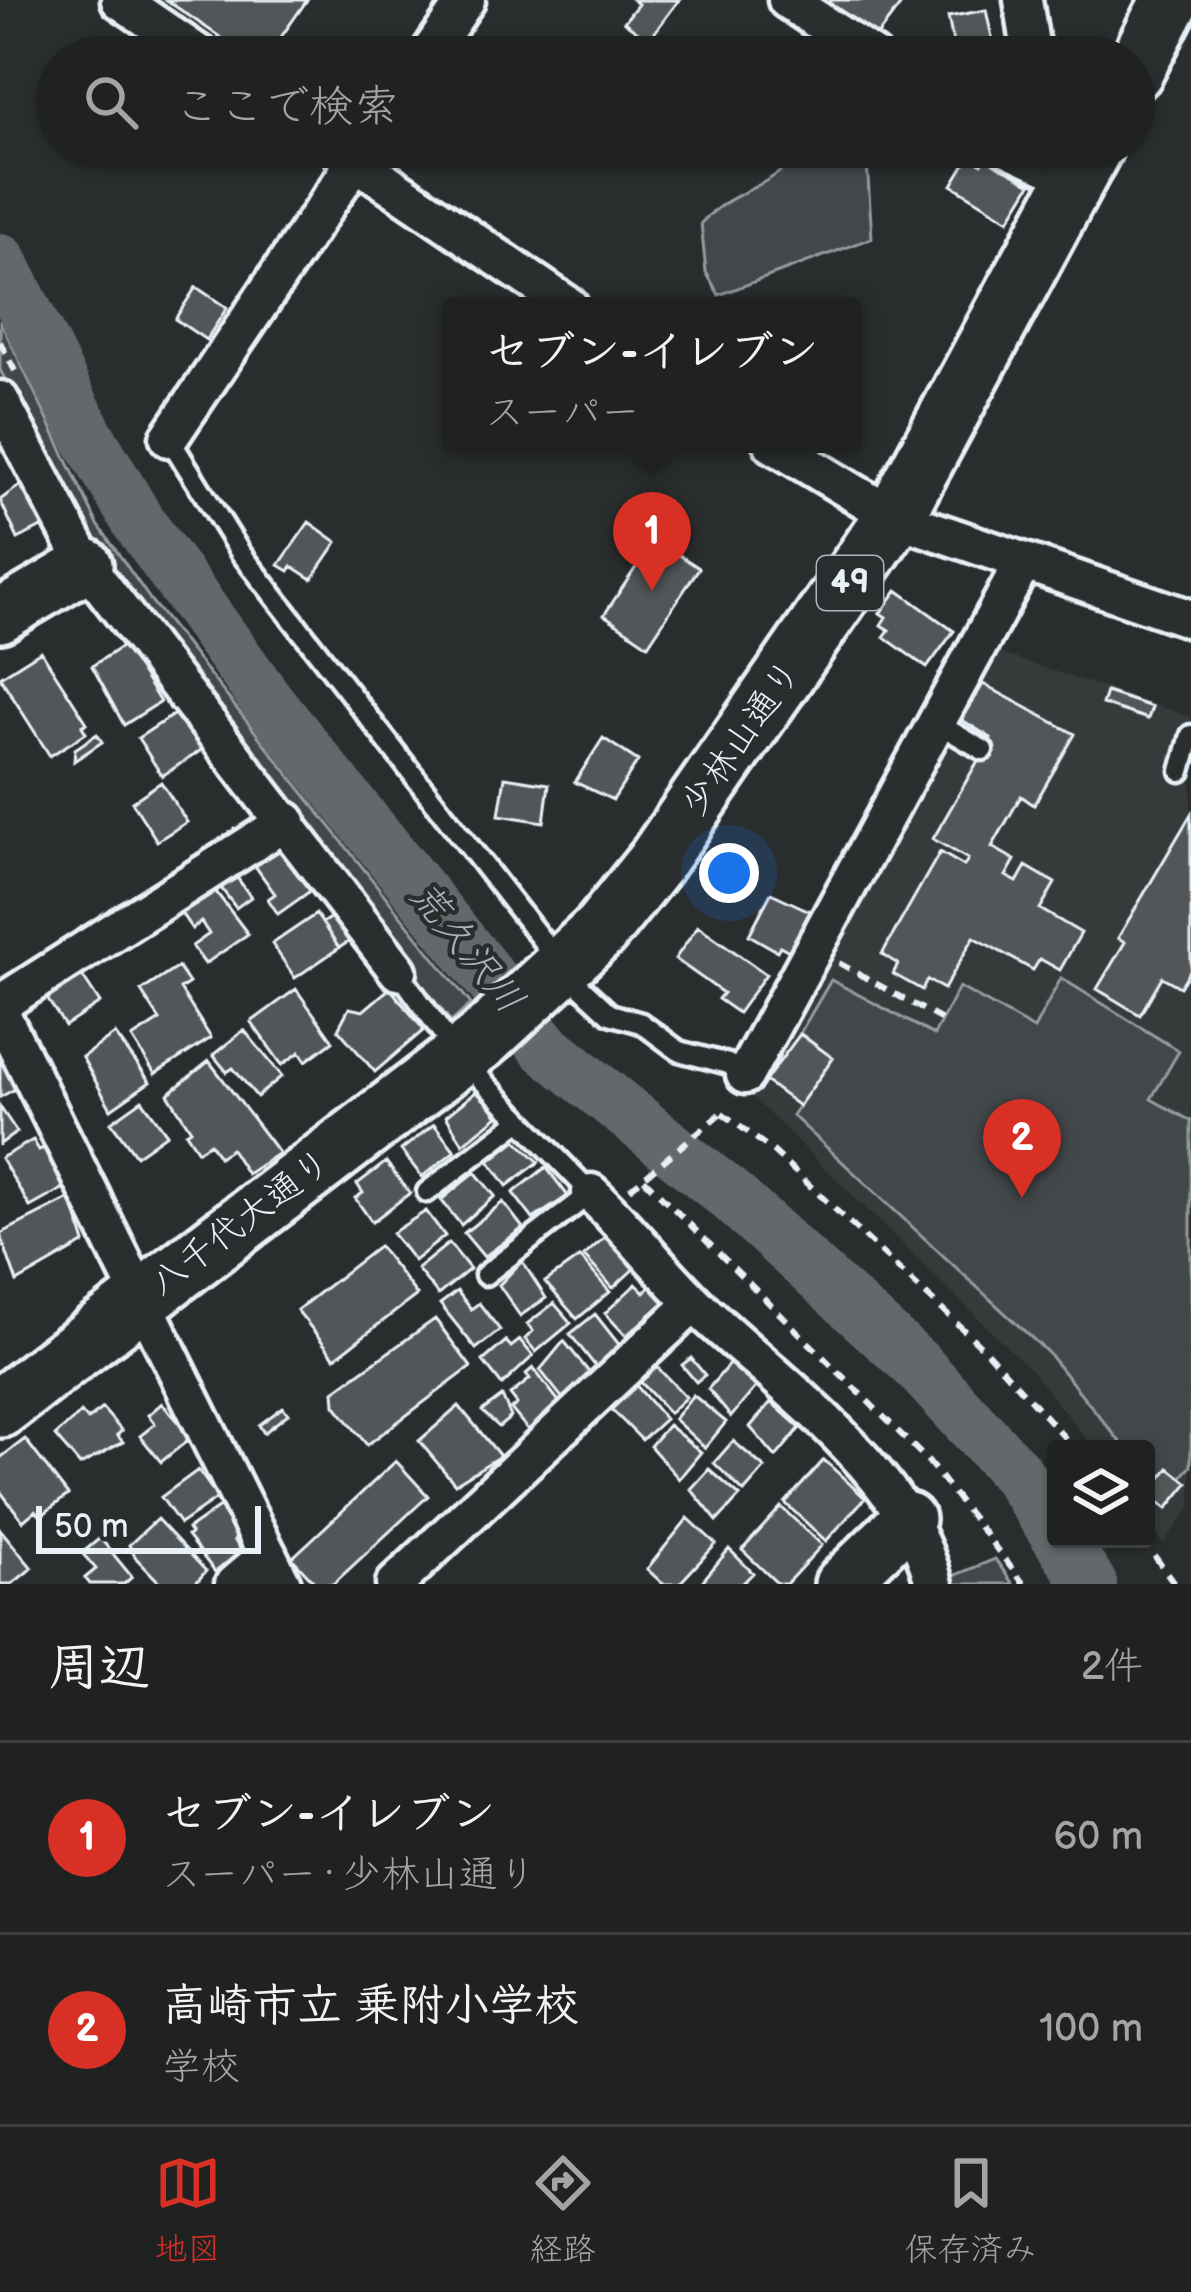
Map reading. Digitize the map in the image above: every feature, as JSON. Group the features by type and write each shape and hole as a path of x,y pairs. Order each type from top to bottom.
{"main road":[{"path":"1152,36 1171,0"},
{"name":"少林山通り","path":"468,1050 560,972 654,864 894,518 1063,168"},
{"name":"八千代大通り","path":"0,1408 468,1050"}],"street":[{"path":"120,0 172,36"},
{"path":"441,36 466,0"},
{"path":"787,0 841,36"},
{"path":"1023,0 1029,36"},
{"path":"169,438 342,168"},
{"path":"375,168 556,297"},
{"path":"0,400 86,565 398,971"},
{"path":"788,453 894,518 1191,620"},
{"path":"745,1075 1022,563"},
{"path":"0,616 86,565"},
{"path":"234,1584 275,1569 0,1008 287,821"},
{"path":"609,1192 694,1303 853,1454 908,1519 934,1584"},
{"path":"395,1584 694,1303"},
{"path":"841,1584 908,1519"}],"lane":[{"path":"169,438 240,552 560,972 610,1014 641,1023 680,1051 728,1064 745,1075"},
{"path":"937,723 983,750"},
{"path":"1181,771 1191,735"},
{"path":"398,971 468,1050 518,1122 609,1192 485,1275"},
{"path":"427,1192 518,1122"}],"path":[{"path":"815,950 942,1020"},
{"path":"609,1192 648,1177 722,1113 773,1151 984,1349 1068,1440"},
{"path":"648,1177 915,1446 1024,1584"},
{"path":"1149,1548 1175,1584"}],"shaded area":[{"path":"785,168 867,168 872,238 719,295 706,272 701,223 728,201"},
{"path":"0,320 97,523 152,602 471,1004 451,1022 115,583 0,370"},
{"path":"993,651 1191,717 1191,1507 1163,1544 1155,1533 1155,1440 1088,1440 1030,1369 745,1090"},
{"path":"1061,978 1179,1051 1151,1099 1191,1121 1191,1466 1181,1478 1169,1468 1155,1485 1155,1440 1119,1440 1048,1353 792,1115 833,1059 800,1033 831,980 934,1035 959,987 1034,1029"},
{"path":"995,1559 1013,1584 949,1584 948,1578"}],"building":[{"path":"166,0 307,0 282,36 218,36"},
{"path":"633,0 679,0 652,36 643,36 624,22 638,4"},
{"path":"831,0 902,3 877,36 869,36 828,4"},
{"path":"986,10 992,36 952,36 948,17"},
{"path":"962,168 1004,168 1031,184 1009,220 952,185"},
{"path":"196,287 227,308 206,340 175,319"},
{"path":"23,483 45,525 18,539 0,500"},
{"path":"309,522 337,542 312,579 292,566 289,571 279,565"},
{"path":"655,539 699,568 648,645 604,615"},
{"path":"897,590 954,631 927,668 884,637 889,630 881,625 886,617 880,613"},
{"path":"124,645 160,702 124,725 92,666"},
{"path":"41,651 87,723 82,726 86,733 50,756 0,677"},
{"path":"983,684 1075,734 1034,805 1021,796 992,847 1015,860 1006,876 1017,882 1026,866 1055,883 1040,909 1081,933 1060,970 1040,959 1033,970 974,937 944,989 927,980 922,990 893,974 898,964 882,954 940,852 964,866 968,859 933,839 991,738 962,720"},
{"path":"1106,692 1152,707 1148,719 1102,704"},
{"path":"179,711 206,747 162,776 138,738"},
{"path":"97,734 102,742 74,761 75,749"},
{"path":"603,738 638,761 613,800 575,782"},
{"path":"505,777 549,784 544,822 499,815"},
{"path":"161,782 187,822 157,841 132,802"},
{"path":"1191,814 1191,969 1180,987 1162,977 1140,1015 1097,989 1125,942 1118,938"},
{"path":"278,845 299,875 304,871 316,887 278,914 268,899 275,894 253,863"},
{"path":"233,872 251,897 236,908 218,884"},
{"path":"213,888 248,934 205,964 192,946 209,934 201,922 192,929 181,913"},
{"path":"771,893 818,915 791,952 780,946 777,951 749,935"},
{"path":"339,912 356,937 339,948 322,923"},
{"path":"316,914 339,948 295,978 272,944"},
{"path":"698,926 766,974 738,1013 718,999 723,993 675,959"},
{"path":"178,967 189,983 180,989 211,1038 155,1074 132,1038 160,1020 141,991"},
{"path":"81,974 100,1003 65,1026 46,997"},
{"path":"390,988 424,1030 375,1072 338,1029 349,1008 363,1011"},
{"path":"296,989 333,1041 306,1061 300,1052 282,1065 251,1022"},
{"path":"244,1030 282,1076 257,1097 233,1068 227,1072 213,1055"},
{"path":"115,1034 150,1082 111,1109 82,1057"},
{"path":"800,1034 833,1058 799,1106 765,1081"},
{"path":"0,1056 17,1088 0,1097"},
{"path":"209,1061 279,1153 247,1174 231,1149 219,1157 210,1143 198,1151 168,1094"},
{"path":"478,1090 498,1116 463,1144 446,1116"},
{"path":"142,1100 167,1134 136,1156 111,1122"},
{"path":"0,1107 17,1132 0,1144"},
{"path":"434,1124 455,1151 422,1177 401,1150"},
{"path":"33,1140 39,1150 44,1148 66,1187 30,1207 1,1158"},
{"path":"516,1140 539,1162 507,1186 489,1161"},
{"path":"386,1162 410,1193 372,1222 355,1198 363,1193 357,1184"},
{"path":"546,1167 568,1196 533,1219 513,1193"},
{"path":"475,1172 495,1196 461,1225 441,1200"},
{"path":"71,1198 85,1243 17,1282 0,1234"},
{"path":"503,1202 523,1228 484,1257 464,1233"},
{"path":"426,1211 445,1236 414,1261 392,1233"},
{"path":"609,1233 639,1264 613,1288 584,1256"},
{"path":"449,1243 470,1269 438,1295 417,1269"},
{"path":"379,1246 417,1295 335,1358 297,1310"},
{"path":"580,1257 610,1292 577,1319 545,1282"},
{"path":"522,1261 546,1298 520,1316 499,1285"},
{"path":"636,1284 644,1292 652,1284 667,1300 626,1336 605,1313"},
{"path":"457,1291 471,1309 479,1303 500,1330 476,1349 440,1304"},
{"path":"554,1303 571,1323 536,1352 525,1339 533,1331 527,1324"},
{"path":"595,1314 621,1347 596,1367 570,1334"},
{"path":"435,1319 471,1367 367,1445 335,1405 334,1391"},
{"path":"520,1340 533,1356 502,1385 483,1361 506,1341 511,1347"},
{"path":"564,1341 592,1376 563,1399 540,1370"},
{"path":"691,1358 705,1375 696,1382 682,1365"},
{"path":"730,1363 757,1386 731,1417 708,1389"},
{"path":"655,1365 686,1397 669,1413 639,1380"},
{"path":"533,1368 561,1404 528,1430 511,1409 517,1404 510,1395 530,1379 526,1374"},
{"path":"635,1384 665,1419 642,1440 609,1407"},
{"path":"693,1395 726,1422 705,1448 674,1419"},
{"path":"502,1396 511,1417 499,1427 482,1411"},
{"path":"771,1402 800,1428 776,1457 750,1427"},
{"path":"162,1403 192,1437 161,1462 140,1436 155,1424 148,1415"},
{"path":"459,1406 500,1456 455,1484 419,1441"},
{"path":"283,1407 288,1414 264,1433 259,1425"},
{"path":"102,1408 122,1431 117,1435 123,1442 80,1465 55,1436 81,1413 88,1420"},
{"path":"668,1425 701,1452 679,1479 650,1446"},
{"path":"25,1439 68,1495 41,1516 36,1510 23,1521 0,1491 0,1458"},
{"path":"733,1441 765,1468 744,1492 714,1463"},
{"path":"824,1460 865,1498 826,1541 785,1503"},
{"path":"396,1461 428,1496 333,1584 316,1584 292,1558"},
{"path":"1169,1468 1188,1483 1167,1509 1155,1500 1155,1485"},
{"path":"709,1469 740,1496 717,1521 691,1489"},
{"path":"198,1470 218,1498 180,1524 161,1497"},
{"path":"221,1506 240,1536 234,1540 243,1553 215,1572 187,1536 191,1534 188,1529"},
{"path":"781,1507 822,1545 786,1584 778,1584 742,1550"},
{"path":"688,1518 716,1544 679,1584 663,1584 647,1569"},
{"path":"157,1519 206,1571 195,1584 161,1584 136,1558 129,1545"},
{"path":"0,1529 32,1568 12,1584 0,1584"},
{"path":"100,1538 132,1577 124,1584 90,1584 85,1578 96,1569 82,1553"},
{"path":"729,1549 753,1573 742,1584 700,1584"}],"waterway":[{"name":"荒久沢川","path":"0,260 87,435 139,523 267,701 545,1047 732,1197 917,1365 1016,1473 1047,1520"},
{"name":"荒久沢川","path":"1066,1548 1090,1584"}],"place":[{"name":"セブン-イレブン","path":"652,591"},
{"name":"高崎市立 乗附小学校","path":"1022,1198"}]}
